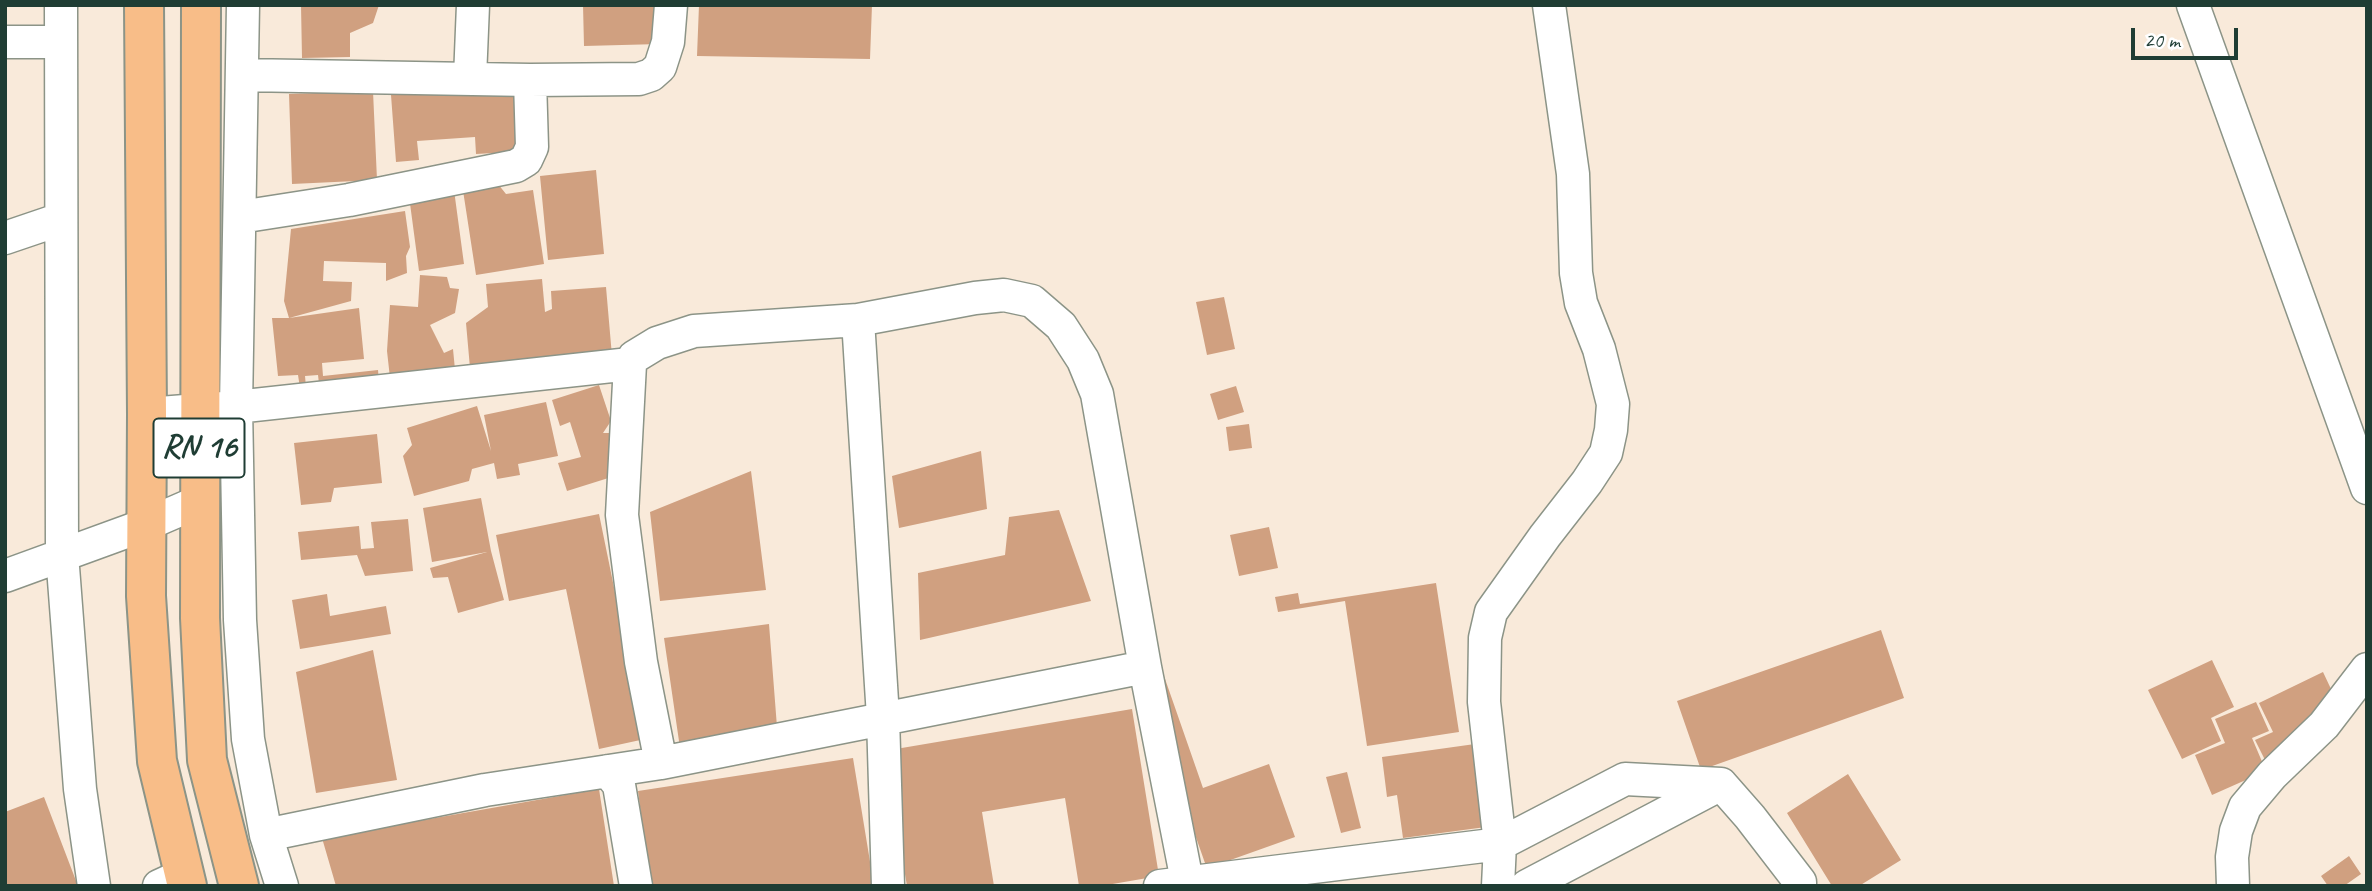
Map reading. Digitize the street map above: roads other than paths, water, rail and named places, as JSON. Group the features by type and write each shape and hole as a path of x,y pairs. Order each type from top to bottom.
{"main road":[{"name":"RN 16","path":"144,5 146,596 158,761 176,882"},
{"name":"RN 16","path":"201,5 217,409 198,502 206,760 239,886"}],"street":[{"path":"61,5 62,554 80,789 94,886"},
{"path":"243,5 240,217 217,409 243,659 248,739 266,835 282,886"},
{"path":"470,78 474,5"},
{"path":"243,75 530,80 639,79 651,75 660,67 667,43 671,5"},
{"path":"1498,886 1500,844 1484,702 1485,638 1491,612 1606,453 1613,404 1599,349 1581,303 1576,273 1573,174 1549,5"},
{"path":"2193,5 2367,488"},
{"path":"5,42 59,42"},
{"path":"240,217 349,200 516,166 526,160 533,147 530,80"},
{"path":"5,238 61,219"},
{"path":"661,763 642,662 621,514 630,364 634,357 657,343 694,331 858,320 1004,295 1032,300 1061,326 1083,360 1097,394 1145,667 1178,884 1500,844 1625,779 1721,784 1751,817 1800,882 1800,886"},
{"path":"858,320 883,717 888,886"},
{"path":"147,414 217,409 630,364"},
{"path":"5,576 198,502"},
{"path":"266,835 485,790 661,763 1145,667"},
{"path":"2232,886 2234,844 2245,807 2272,775 2324,724 2367,669"},
{"path":"608,771 619,785 635,886"},
{"path":"1527,886 1721,784"}]}
